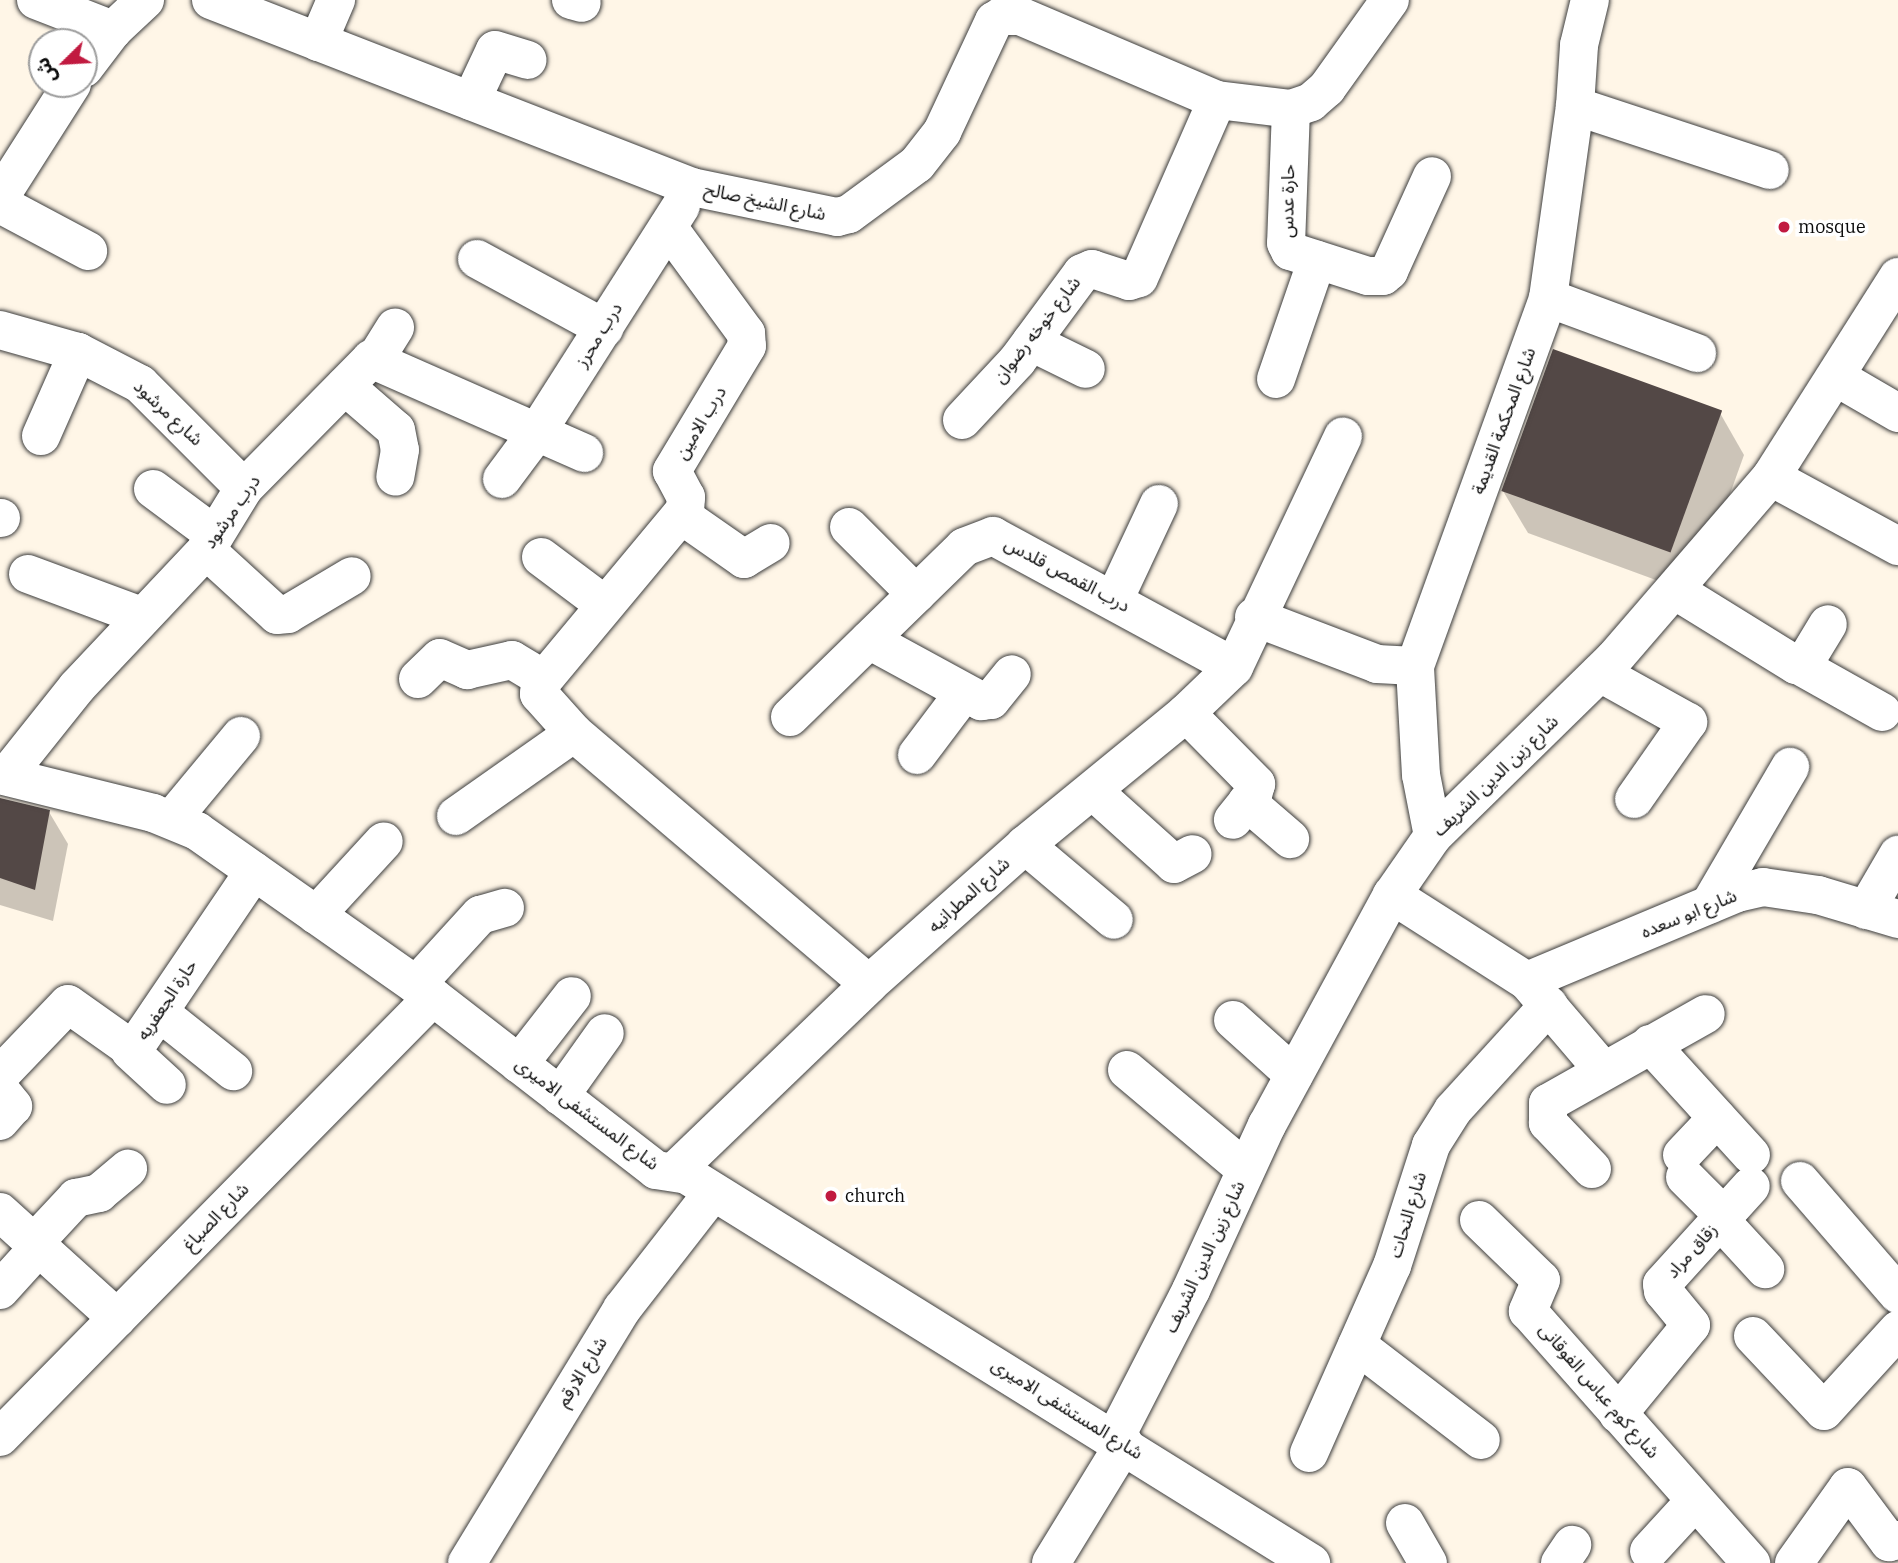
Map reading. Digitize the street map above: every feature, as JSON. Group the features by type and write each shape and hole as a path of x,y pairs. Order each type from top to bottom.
{"street":[{"path":"36,0 113,30"},
{"path":"98,50 113,30 145,0"},
{"name":"شارع الشيخ صالح","path":"211,0 692,187 826,216 849,214 916,164 942,132 994,21 1024,8 1217,100 1291,108"},
{"path":"318,42 336,0"},
{"path":"1291,108 1311,102 1327,88 1390,0"},
{"name":"شارع المحكمة القديمة","path":"1433,836 1421,775 1415,666 1548,298 1575,106 1579,45 1590,0"},
{"path":"471,101 495,50 527,60"},
{"path":"0,197 63,98"},
{"name":"شارع خوخه رضوان","path":"962,421 1031,342 1082,273 1092,269 1129,281 1143,273 1217,100"},
{"path":"1575,106 1770,170"},
{"name":"حارة عدس","path":"1291,108 1286,243 1290,251 1383,276 1389,271 1432,176"},
{"name":"درب محرز","path":"502,479 537,432 692,187"},
{"path":"0,204 88,251"},
{"name":"درب الامين","path":"668,227 748,340 672,471 686,497 681,515"},
{"path":"477,259 604,328"},
{"path":"1276,380 1318,260"},
{"name":"شارع زين الدين الشريف","path":"1051,1563 1120,1441 1246,1170 1294,1075 1392,895 1433,836 1600,673 1676,591 1771,477 1898,277"},
{"path":"1548,298 1698,353"},
{"name":"شارع مرشود","path":"0,330 78,352 113,366 148,390 244,488"},
{"path":"1031,342 1086,369"},
{"name":"درب مرشود","path":"3,776 141,616 211,543 244,488 385,343 537,432 584,453"},
{"path":"41,436 78,352"},
{"path":"1836,377 1898,413"},
{"path":"345,386 396,430 400,450 395,477"},
{"name":"شارع المطرانيه","path":"675,1171 869,984 1025,845 1186,713 1234,667 1254,617 1343,436"},
{"path":"1771,477 1898,546"},
{"path":"153,489 211,543 277,615 288,614 352,576"},
{"path":"1114,600 1158,504"},
{"path":"771,543 744,559 681,515 544,679 539,694 573,733 869,984"},
{"path":"849,527 916,594"},
{"name":"درب القمص قلدس","path":"790,717 964,547 993,536 1234,667"},
{"path":"541,557 605,605"},
{"path":"27,574 141,616"},
{"path":"1676,591 1882,712"},
{"path":"1254,617 1377,664 1415,666"},
{"path":"1800,666 1828,624"},
{"path":"869,640 963,694 991,700 1012,674"},
{"path":"418,679 433,660 440,658 467,670 512,660 544,679"},
{"path":"1600,673 1688,722 1634,799"},
{"path":"917,755 963,694"},
{"path":"1186,713 1253,779 1255,790 1240,811 1290,839"},
{"path":"456,816 573,733"},
{"path":"172,819 242,736"},
{"path":"1710,904 1790,767"},
{"name":"شارع المستشفى الاميرى","path":"3,776 172,819 197,831 424,991 656,1170 675,1171 713,1192 1120,1441 1291,1557"},
{"path":"1093,791 1174,864 1193,854"},
{"path":"316,915 384,841"},
{"path":"1025,845 1114,920"},
{"path":"1882,914 1898,855"},
{"name":"حارة الجعفريه","path":"0,1075 68,1004 130,1051 254,871"},
{"name":"شارع ابو سعده","path":"1538,993 1710,904 1763,887 1800,891 1882,914"},
{"path":"1392,895 1538,993 1604,1071"},
{"name":"شارع الصباغ","path":"0,1437 117,1318 424,991 480,915 505,908"},
{"name":"شارع النحات","path":"1309,1453 1392,1266 1436,1135 1538,993"},
{"path":"519,1064 572,996"},
{"path":"159,1012 233,1071"},
{"path":"1591,1169 1548,1123 1548,1103 1706,1014"},
{"path":"1233,1020 1294,1075"},
{"path":"561,1096 605,1033"},
{"path":"1650,1044 1717,1118 1684,1166 1722,1218 1765,1269"},
{"path":"130,1051 167,1085"},
{"path":"1126,1070 1246,1170"},
{"path":"0,1090 13,1106 0,1121"},
{"name":"زقاق مراد","path":"1618,1414 1691,1325 1661,1288 1722,1218 1751,1171 1717,1118"},
{"path":"0,1290 76,1198 99,1193 128,1169"},
{"path":"1800,1181 1898,1294"},
{"name":"شارع الارقم","path":"467,1563 622,1309 713,1192"},
{"path":"0,1212 117,1318"},
{"name":"شارع كوم عباس الفوقانى","path":"1479,1220 1541,1280 1528,1311 1751,1563"},
{"path":"1753,1336 1824,1411 1898,1330"},
{"path":"1357,1345 1481,1440"},
{"path":"1794,1563 1847,1487 1889,1542 1898,1540"},
{"path":"1649,1551 1695,1501"},
{"path":"1405,1523 1428,1563"}],"building":[{"path":"1553,349 1722,411 1670,552 1501,491"},
{"path":"0,798 50,810 35,890 0,878"}],"place":[{"name":"mosque","path":"1784,227"},
{"name":"church","path":"831,1196"}]}
